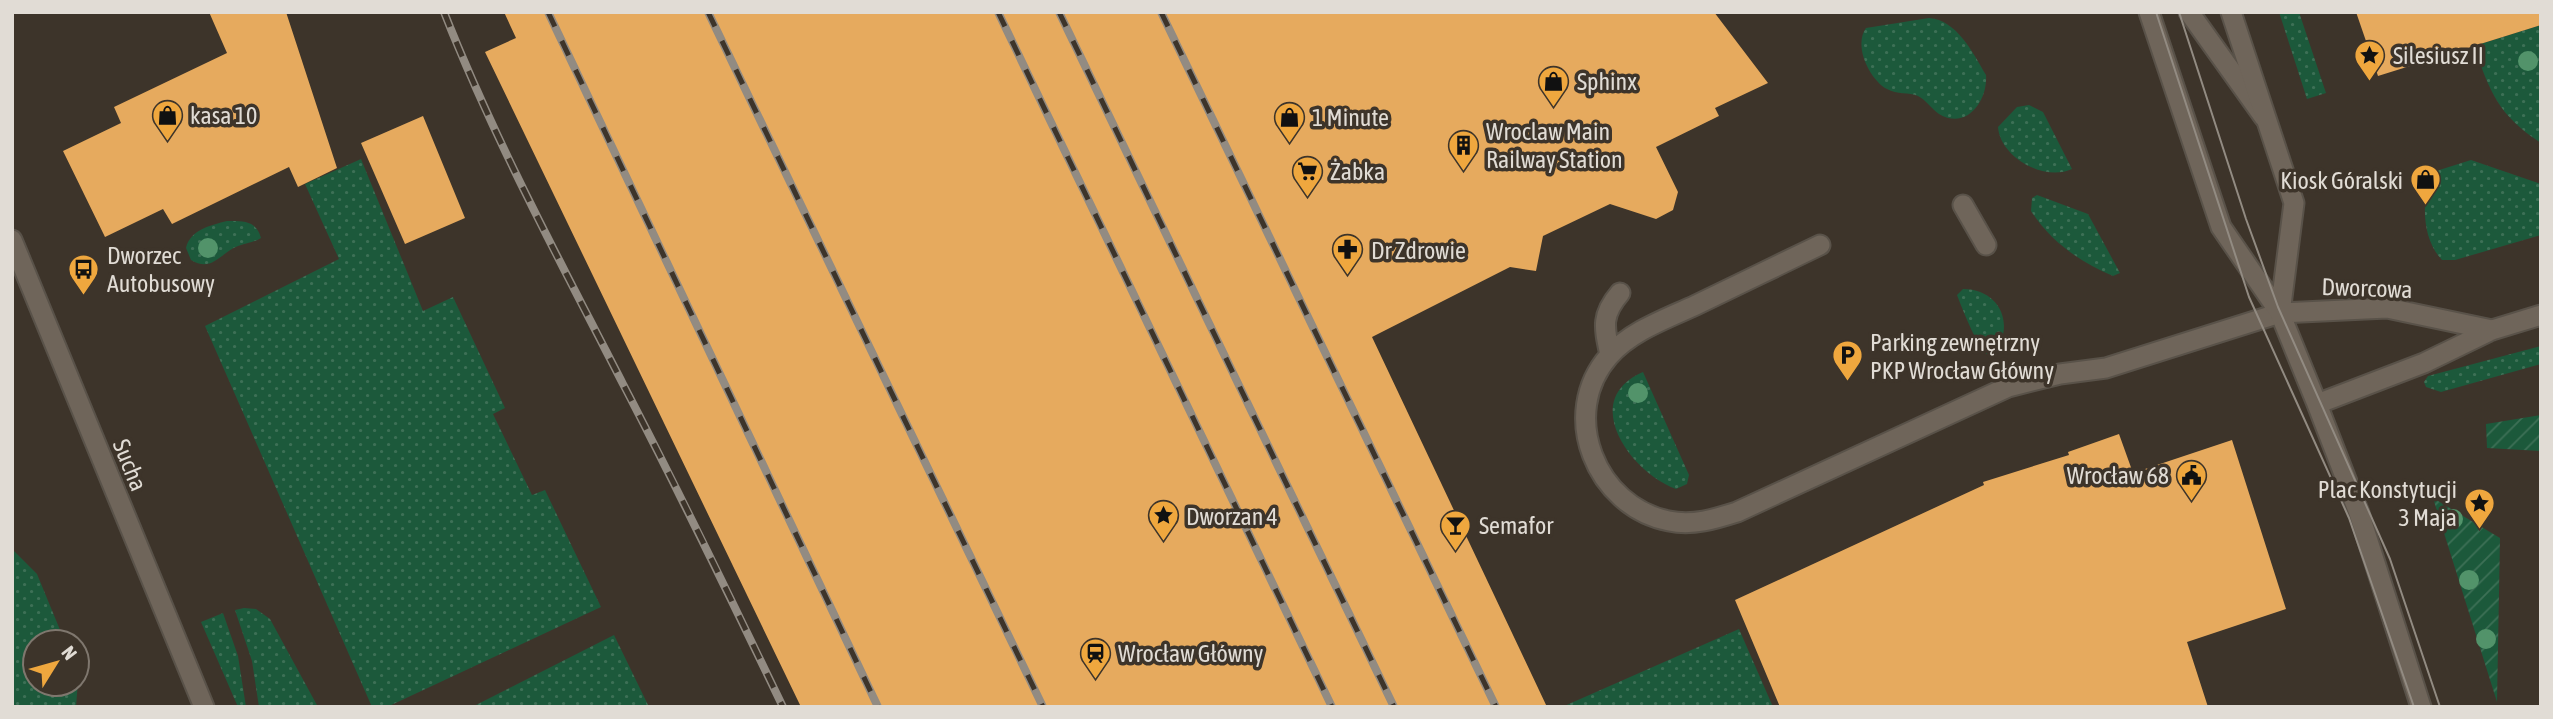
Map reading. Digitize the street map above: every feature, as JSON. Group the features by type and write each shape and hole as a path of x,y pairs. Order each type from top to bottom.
{"street":[{"path":"2150,12 2221,227 2280,313 2317,404 2359,513 2421,707"},
{"path":"2189,12 2266,121"},
{"path":"2231,12 2294,203 2280,313"},
{"path":"1963,205 1986,245"},
{"name":"Sucha","path":"12,240 204,707"},
{"path":"1620,293 1609,307 1604,329 1610,355 1632,336 1821,245"},
{"name":"Dworcowa","path":"1610,355 1594,380 1588,397 1586,430 1590,453 1604,480 1634,508 1651,516 1689,523 1737,512 2008,387 2106,368 2280,313 2387,308 2492,330"},
{"name":"Dworcowa","path":"2317,404 2424,363 2492,330 2541,315"}],"green space":[{"path":"2279,12 2299,12 2326,93 2307,99"},
{"path":"1929,18 1939,20 1956,31 1986,75 1986,85 1979,103 1967,116 1949,118 1939,114 1918,96 1887,89 1875,78 1865,62 1861,44 1866,28"},
{"path":"2541,25 2541,143 2526,133 2497,101 2474,46"},
{"path":"2029,105 2043,112 2072,169 2049,172 2037,169 2025,164 2006,148 1998,127 2017,107"},
{"path":"361,159 423,311 453,297 505,408 493,414 532,495 545,490 601,607 387,707 372,707 205,326 339,259 305,184"},
{"path":"2471,160 2541,184 2541,235 2455,260 2442,260 2430,240 2425,217 2429,182 2433,172"},
{"path":"2037,195 2088,214 2120,273 2113,276 2101,270 2057,241 2031,211 2032,198"},
{"path":"227,221 252,225 261,238 238,246 210,263 191,260 186,248 192,237 202,229"},
{"path":"1963,289 1987,296 1996,303 2001,312 2003,335 1991,357 1976,339 1963,310 1957,295"},
{"path":"2541,346 2541,364 2441,392 2426,387 2424,382 2428,376"},
{"path":"1643,372 1689,475 1687,484 1676,489 1659,481 1643,468 1618,435 1613,417 1614,400 1624,384"},
{"path":"2541,415 2541,451 2487,448 2486,424"},
{"path":"2433,498 2500,538 2497,702"},
{"path":"12,549 37,574 59,628 21,628 21,698 77,698 76,707 12,707"},
{"path":"256,609 270,619 318,707 259,707 252,661 235,610"},
{"path":"223,613 238,656 246,707 238,707 201,622"},
{"path":"1739,629 1773,707 1562,707"},
{"path":"614,635 649,707 472,707"}],"building":[{"path":"209,12 286,12 337,168 298,187 289,167 172,224 163,209 105,237 63,151 121,123 114,107 227,53"},
{"path":"504,12 1714,12 1768,83 1715,108 1719,116 1656,147 1678,192 1673,210 1656,219 1610,204 1543,236 1536,271 1510,267 1372,337 1547,707 801,707 485,52 516,38"},
{"path":"2356,12 2541,12 2541,25 2378,76"},
{"path":"423,116 465,218 405,244 361,143"},
{"path":"2119,434 2133,473 2232,440 2286,609 2187,642 2208,707 1780,707 1735,600 1984,485 1983,482 2069,455 2068,452"}],"tram line":[{"path":"2156,12 2249,297 2349,518 2414,707"},
{"path":"2179,12 2246,219 2278,307 2390,559 2440,707"}],"railway":[{"path":"444,12 529,200 685,505 783,707"},
{"path":"548,12 878,707"},
{"path":"708,12 1043,707"},
{"path":"998,12 1332,707"},
{"path":"1059,12 1394,707"},
{"path":"1161,12 1496,707"}],"place":[{"name":"Silesiusz II","path":"2370,82"},
{"name":"Sphinx","path":"1554,108"},
{"name":"kasa 10","path":"167,142"},
{"name":"1 Minute","path":"1289,144"},
{"name":"Wroclaw Main Railway Station","path":"1463,172"},
{"name":"Żabka","path":"1307,198"},
{"name":"Kiosk Góralski","path":"2426,207"},
{"name":"Dr Zdrowie","path":"1348,277"},
{"name":"Dworzec Autobusowy","path":"84,296"},
{"name":"Parking zewnętrzny PKP Wrocław Główny","path":"1847,383"},
{"name":"Wrocław 68","path":"2192,502"},
{"name":"Plac Konstytucji 3 Maja","path":"2480,530"},
{"name":"Dworzan 4","path":"1163,543"},
{"name":"Semafor","path":"1456,552"},
{"name":"Wrocław Główny","path":"1095,680"}]}
